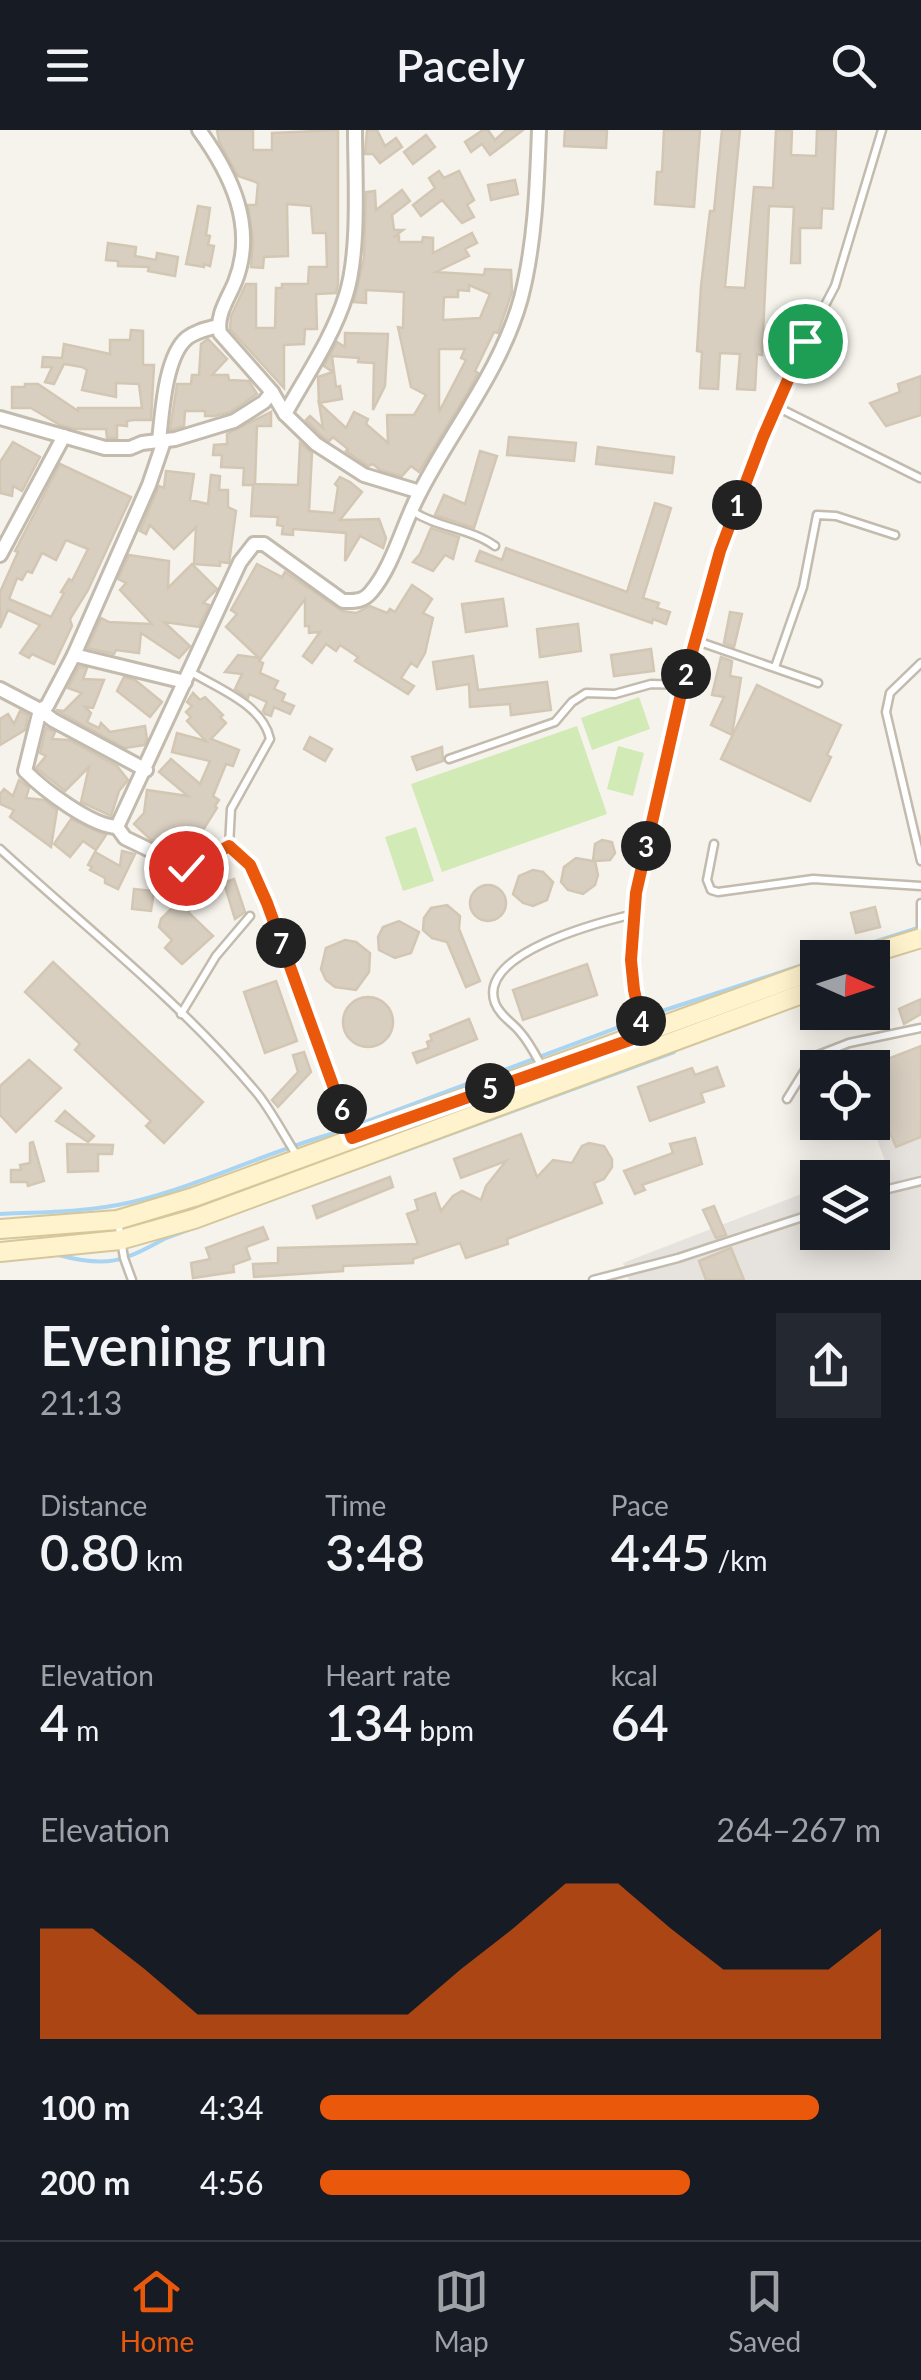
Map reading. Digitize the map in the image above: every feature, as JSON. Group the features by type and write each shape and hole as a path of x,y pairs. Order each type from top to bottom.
{"main road":[{"path":"890,948 921,938"},
{"path":"890,954 921,938"},
{"path":"0,1252 120,1240 283,1188 645,1044 800,977"},
{"path":"0,1229 117,1220 194,1197 544,1068 645,1044 800,994"}],"street":[{"path":"199,130 223,166 243,226 240,268 218,326 227,343 272,392 285,414 316,444 375,479 420,492"},
{"path":"285,414 347,294 352,264 354,130"},
{"path":"117,827 240,562 254,544 264,544 277,552 343,601 368,596 381,577 420,492 490,372 520,298 535,202 538,130"},
{"path":"218,326 198,332 180,346 168,382 157,466 74,654 47,706 40,710 26,771 80,813 117,827 125,838 202,875 220,851 229,846"},
{"path":"0,418 106,448 130,448 234,421 264,402 272,392"},
{"path":"0,555 64,436"},
{"path":"74,654 188,677"},
{"path":"0,689 146,770"}],"lane":[{"path":"645,1044 634,990 636,893 683,685 720,551 797,358 834,286 882,130"},
{"path":"776,407 920,478"},
{"path":"411,510 425,520 482,537 495,546"},
{"path":"775,667 803,587 817,515 836,516 896,535"},
{"path":"696,641 818,683"},
{"path":"921,662 890,693 886,712 921,861"},
{"path":"188,677 251,708 268,728 270,739 232,809 229,846 250,865 267,903 352,1138"},
{"path":"448,759 555,722 586,693 615,694 651,684 683,685"},
{"path":"714,844 706,880 711,890 718,892 813,879 921,886"},
{"path":"0,848 182,1014 257,1093 299,1158"},
{"path":"921,903 921,938"},
{"path":"544,1068 518,1028 498,1009 492,990 496,979 507,964 546,942 634,914"},
{"path":"182,1014 216,956 250,916"},
{"path":"787,1099 813,1057 849,1043 921,1028"},
{"path":"890,1190 921,1182"},
{"path":"593,1280 694,1253 800,1218"},
{"path":"117,1220 132,1280"}],"shaded area":[{"path":"921,1045 921,1280 629,1280 623,1263 800,1195 800,1250 890,1250 890,1160 885,1160 877,1140 890,1140 890,1057"}],"green space":[{"path":"639,697 650,729 592,750 581,718"},
{"path":"577,726 607,814 442,872 411,784"},
{"path":"618,746 644,753 633,796 607,789"},
{"path":"416,827 434,881 403,891 385,837"}],"building":[{"path":"217,130 253,130 253,150 272,150 272,133 338,130 338,284 336,293 316,294 317,329 305,329 304,344 284,345 284,388 230,329 231,316 246,284 256,284 256,328 275,328 276,288 282,288 282,284 308,284 309,267 327,267 326,233 313,233 311,206 287,204 288,256 264,257 263,268 251,267 253,241 248,205 256,205 258,183 238,176"},
{"path":"367,130 377,130 385,146 396,138 402,147 380,163 373,154 365,154"},
{"path":"488,130 495,140 506,130 523,130 490,155 482,144 471,152 465,142"},
{"path":"565,130 607,130 606,148 564,146"},
{"path":"664,130 700,130 694,207 655,204 657,172 662,172"},
{"path":"722,130 740,130 725,287 745,288 754,187 773,188 776,130 792,130 791,155 816,156 817,130 836,130 833,209 822,208 821,228 800,228 800,263 791,263 794,207 769,206 762,355 757,354 755,390 737,389 740,354 720,353 718,389 700,388 702,352 697,351 701,286"},
{"path":"426,135 435,147 413,164 404,152"},
{"path":"439,171 444,178 459,171 474,200 467,205 474,217 462,223 442,200 421,216 413,205 435,188 429,178"},
{"path":"515,180 518,194 491,200 488,185"},
{"path":"402,190 410,201 392,215 394,230 403,230 395,236 399,236 399,242 433,238 433,253 472,233 477,243 465,249 469,256 436,272 484,275 485,269 511,270 512,292 498,333 494,332 475,371 478,373 419,472 411,466 402,476 373,464 368,466 333,437 329,441 322,436 306,420 310,416 323,428 319,403 346,428 354,412 368,419 366,424 388,443 387,415 414,415 426,395 411,387 398,327 403,328 404,292 366,290 366,303 354,302 364,258 366,192 375,191 376,210","holes":["469,285 490,294 480,318 443,320 444,297 458,297 458,290 469,291","439,349 465,349 461,358 466,360 439,412"]},
{"path":"198,206 210,208 206,235 210,236 208,245 214,246 210,266 204,267 186,264"},
{"path":"108,243 136,247 135,256 156,260 157,253 178,257 175,276 148,271 149,267 118,266 118,261 106,260"},
{"path":"131,330 143,331 143,365 154,365 151,420 117,425 117,438 107,438 106,429 74,429 31,408 12,408 12,387 38,384 78,411 142,408 139,384 116,383 116,397 82,390 87,370 82,367 64,364 54,384 45,382 52,367 42,367 43,357 62,358 64,344 110,354 110,340 130,340"},
{"path":"345,333 388,334 385,386 373,410 374,363 358,362 359,358 332,356 336,387 340,386 342,399 319,403 318,377 333,372 324,366 337,342 345,347"},
{"path":"208,339 227,359 212,375 249,381 257,394 230,412 215,416 205,416 205,411 185,411 184,426 170,430 177,384 191,384 192,375 199,375 201,344"},
{"path":"921,376 921,415 886,426 870,403 900,392 898,384"},
{"path":"271,412 271,426 257,426 255,484 298,485 300,443 312,453 309,511 334,513 338,487 335,484 340,477 350,482 362,492 340,520 379,519 386,538 383,548 360,536 345,561 346,533 293,529 293,535 282,534 278,517 251,516 253,485 243,485 244,468 221,467 222,455 213,455 214,445 227,444 227,434"},
{"path":"509,437 576,443 574,461 507,455"},
{"path":"13,442 40,457 22,491 13,486 12,496 0,493 0,462"},
{"path":"598,447 674,457 672,473 596,464"},
{"path":"480,451 497,456 474,528 435,515 444,495 465,504"},
{"path":"60,464 131,497 88,590 70,619 72,626 54,664 20,653 40,625 8,610 0,628 0,592 18,552 15,551","holes":["66,540 88,549 72,581 69,579 61,592 64,593 51,617 9,599 17,578 22,580 27,571 32,573 42,553 56,560"]},
{"path":"166,471 194,474 190,500 208,504 211,475 220,476 219,490 228,490 228,507 236,511 229,563 194,564 196,527 174,549 150,525 146,534 140,531 159,486 164,488"},
{"path":"655,503 671,508 643,598 670,612 666,624 653,619 652,623 476,561 480,551 502,560 506,548 627,592"},
{"path":"431,528 459,537 453,559 445,555 433,571 413,562"},
{"path":"129,555 169,561 168,588 192,564 217,589 203,603 209,605 199,627 164,622 190,646 179,658 141,633 139,653 116,650 114,654 88,648 101,618 109,622 152,624 120,590 126,583 118,579"},
{"path":"257,564 282,577 285,572 342,611 356,613 370,606 395,612 412,585 432,599 423,613 433,618 425,653 417,667 411,663 401,678 414,686 408,694 355,661 358,657 340,645 336,651 326,644 312,663 303,656 320,632 309,633 309,626 305,626 305,599 259,661 263,663 260,673 278,681 274,689 285,694 282,701 294,706 290,714 274,707 271,716 265,714 267,702 249,694 248,698 235,689 242,674 225,672 238,655 259,658 226,627 237,614 231,610"},
{"path":"503,599 507,626 466,632 462,604"},
{"path":"730,612 742,614 734,647 724,643"},
{"path":"578,624 581,651 540,657 537,629"},
{"path":"651,649 654,671 614,676 611,655"},
{"path":"473,656 478,690 547,682 551,710 511,715 510,704 470,707 469,684 437,689 433,662"},
{"path":"721,657 732,661 730,676 741,678 732,735 711,725 724,697 712,695"},
{"path":"79,667 87,668 83,679 104,680 93,708 85,707 91,713 87,722 99,728 101,723 110,732 145,726 144,745 125,748 56,710 64,711 82,693 68,688"},
{"path":"124,677 135,680 162,702 150,717 117,691"},
{"path":"757,685 841,725 810,801 721,759"},
{"path":"193,693 200,700 205,697 223,715 220,717 226,723 211,739 239,750 233,766 226,764 213,796 219,800 217,808 194,844 200,846 196,854 203,857 199,862 150,839 134,824 144,813 147,790 188,796 159,772 171,759 200,784 210,761 172,752 177,733 206,741 187,721 191,717 186,712 192,706 187,702"},
{"path":"20,711 28,715 25,730 0,745 0,719 8,714 14,724"},
{"path":"46,728 55,732 52,739 69,740 117,766 128,780 119,791 111,816 81,802 89,767 65,791 36,768 46,756 40,753"},
{"path":"310,737 332,749 325,761 304,749"},
{"path":"442,747 443,761 417,770 412,757"},
{"path":"19,780 29,788 26,798 44,800 57,810 51,847 10,817 14,810 0,804 0,794 4,789 13,796"},
{"path":"71,819 106,835 96,850 83,841 70,857 54,844"},
{"path":"602,840 612,842 615,853 610,860 595,861 595,885 583,894 568,890 561,882 564,867 576,858 593,861 595,844"},
{"path":"122,851 135,854 118,889 105,883 105,878 88,865 95,852 120,866"},
{"path":"533,870 543,872 553,882 547,900 533,906 513,894 519,876"},
{"path":"234,879 245,912 235,919 224,883"},
{"path":"488,885 501,890 506,903 501,916 488,921 475,916 470,903 475,890"},
{"path":"134,889 154,891 151,911 132,909"},
{"path":"183,897 193,907 188,912 213,936 182,964 165,948 172,940 159,927 161,919"},
{"path":"447,905 460,916 459,929 480,981 466,987 447,942 432,938 423,930 424,918 431,908"},
{"path":"875,907 880,927 856,933 851,913"},
{"path":"399,921 419,932 411,953 395,958 379,950 378,937 383,927"},
{"path":"345,940 356,942 370,953 369,972 356,990 335,987 321,969 326,948"},
{"path":"53,962 203,1102 164,1143 146,1126 151,1121 75,1050 80,1044 25,992"},
{"path":"587,964 597,995 523,1020 513,990"},
{"path":"276,981 297,1041 265,1053 244,992"},
{"path":"368,997 386,1004 393,1022 386,1040 368,1047 350,1040 343,1022 350,1004"},
{"path":"921,999 921,1014 904,1024 899,1009"},
{"path":"469,1019 477,1039 417,1063 413,1053 429,1048 430,1035"},
{"path":"921,1046 921,1137 896,1147 890,1132 890,1058"},
{"path":"304,1052 311,1072 278,1107 272,1100 298,1072 293,1055"},
{"path":"29,1060 61,1088 16,1132 0,1115 0,1086"},
{"path":"717,1067 724,1086 701,1093 704,1102 650,1121 638,1087 692,1068 695,1075"},
{"path":"65,1111 94,1136 88,1142 56,1121"},
{"path":"521,1134 537,1177 553,1160 572,1163 582,1146 604,1146 612,1167 604,1179 594,1183 602,1203 466,1258 460,1243 413,1259 413,1263 343,1266 343,1271 254,1277 253,1264 278,1263 278,1248 418,1244 407,1214 418,1210 415,1200 435,1193 441,1211 462,1191 481,1200 486,1186 506,1161 461,1178 454,1159"},
{"path":"695,1138 702,1164 642,1185 645,1190 635,1194 624,1171 673,1153 670,1144"},
{"path":"33,1142 44,1181 28,1186 27,1182 11,1182 11,1170 21,1170 20,1165 30,1163"},
{"path":"67,1144 113,1145 112,1154 98,1154 98,1171 68,1172"},
{"path":"390,1177 393,1187 317,1218 313,1206"},
{"path":"714,1206 726,1235 716,1238 703,1210"},
{"path":"263,1227 268,1239 246,1247 250,1259 233,1265 234,1272 193,1278 191,1263 210,1259 206,1248"},
{"path":"731,1248 744,1280 706,1280 699,1261"}],"waterway":[{"path":"880,940 921,927"},
{"path":"0,1214 99,1208 158,1195 662,1011 800,966"},
{"path":"58,1255 103,1262 126,1257 166,1238 674,1052"}],"route":[{"path":"186,868 204,875 220,851 229,846 250,865 352,1138 644,1035 631,960 636,893 644,852 683,685 720,551 805,341"}]}
